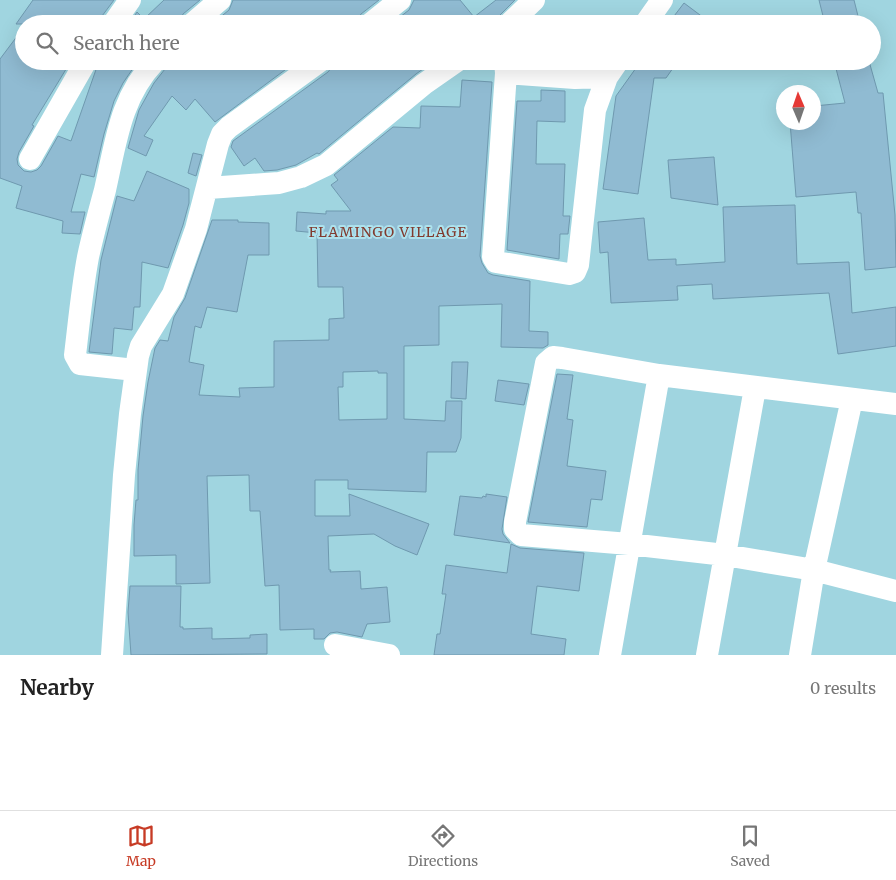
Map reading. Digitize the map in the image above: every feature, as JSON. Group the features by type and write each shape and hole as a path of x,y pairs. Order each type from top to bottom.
{"street":[{"path":"119,15 130,0"},
{"path":"202,15 220,0"},
{"path":"381,15 400,0"},
{"path":"518,15 534,0"},
{"path":"651,15 662,0"},
{"path":"30,159 81,70"},
{"path":"135,370 80,364 75,355 88,256 119,127 134,87 147,70"},
{"path":"112,655 124,475 135,370 142,346 173,294 196,229 222,134 308,70"},
{"path":"208,188 279,183 302,177 326,165 424,84 444,70"},
{"path":"505,70 493,257 496,262 569,274 575,272 578,265 595,110 612,70"},
{"path":"524,70 575,78 608,70"},
{"path":"896,404 755,388 553,358 546,363 515,522 515,529 521,535 629,544 725,555 814,570 896,591"},
{"path":"610,655 659,375"},
{"path":"707,655 755,388"},
{"path":"800,655 814,570 852,399"},
{"path":"335,645 389,655"}],"building":[{"path":"33,0 114,0 103,15 22,15"},
{"path":"164,0 200,0 183,15 148,15"},
{"path":"233,0 379,0 360,15 223,15 229,10"},
{"path":"414,0 460,0 472,15 403,15 409,10"},
{"path":"496,0 515,0 500,15 477,15"},
{"path":"819,0 854,0 858,15 823,15"},
{"path":"684,3 700,15 675,15"},
{"path":"15,39 15,70 66,70 32,125 34,126 19,152 18,165 24,171 31,172 41,166 58,136 71,141 96,70 132,70 114,101 94,177 81,174 71,212 85,212 80,234 62,233 63,221 16,208 22,186 0,178 0,59"},
{"path":"164,70 285,70 215,122 195,99 186,110 172,96 144,136 153,140 146,156 128,148 139,110 154,83"},
{"path":"330,70 422,70 319,154 317,153 296,165 277,170 264,171 255,158 244,166 231,147 233,141"},
{"path":"635,70 672,70 666,78 654,78 638,194 603,189 616,96"},
{"path":"836,70 872,70 878,93 883,93 895,215 896,267 865,270 861,213 858,213 856,192 796,197 791,130 821,130 821,105 845,103"},
{"path":"462,80 492,82 480,256 488,273 530,281 529,331 548,332 548,345 543,348 501,347 502,304 439,306 439,345 404,346 404,419 445,421 446,401 462,401 461,438 456,452 427,452 426,492 348,489 348,480 315,480 315,516 350,516 349,494 429,524 417,555 395,546 374,534 328,536 330,572 360,571 361,589 387,587 390,622 367,624 362,637 337,632 330,633 324,639 314,639 314,629 280,630 279,585 265,586 260,511 250,511 249,475 207,476 210,583 176,584 176,555 134,556 134,525 136,500 138,500 138,470 143,416 155,348 160,340 168,341 174,317 185,298 212,220 269,223 269,255 248,255 237,312 207,307 201,328 195,326 189,362 204,365 199,395 240,397 239,388 274,387 274,341 329,340 329,319 344,318 343,287 318,287 317,233 296,231 297,212 326,214 326,211 351,211 331,185 338,180 334,175 393,127 420,128 421,106 460,107","holes":["378,371 378,373 387,373 387,419 339,420 338,387 343,387 343,372"]},
{"path":"541,90 565,91 565,122 537,121 536,164 565,164 563,216 570,216 568,234 560,234 559,259 507,250 517,101 541,101"},
{"path":"193,153 202,155 196,176 188,173"},
{"path":"714,157 718,205 671,198 668,160"},
{"path":"147,171 189,189 189,203 183,225 168,268 142,262 140,307 134,307 132,330 114,328 112,354 89,352 101,260 117,196 134,201"},
{"path":"795,205 797,264 849,262 852,313 896,307 896,346 838,354 829,293 713,299 712,284 677,286 678,300 611,303 608,252 600,253 598,222 644,218 648,260 676,259 676,265 725,262 723,207"},
{"path":"452,362 468,362 466,399 451,398"},
{"path":"557,374 573,375 567,419 573,420 567,466 606,471 602,500 591,499 587,527 528,522"},
{"path":"498,380 529,384 524,405 495,401"},
{"path":"486,494 507,497 502,529 503,534 510,543 454,535 460,496 482,498 483,496 486,497"},
{"path":"511,544 520,548 584,553 579,591 537,586 531,634 566,639 564,655 434,655 437,634 440,634 446,594 442,594 446,565 507,573"},
{"path":"130,586 181,586 180,627 183,627 183,629 212,628 212,639 250,638 250,635 267,634 267,654 131,655 128,612"}],"district":[{"name":"FLAMINGO VILLAGE","path":"388,232"}]}
